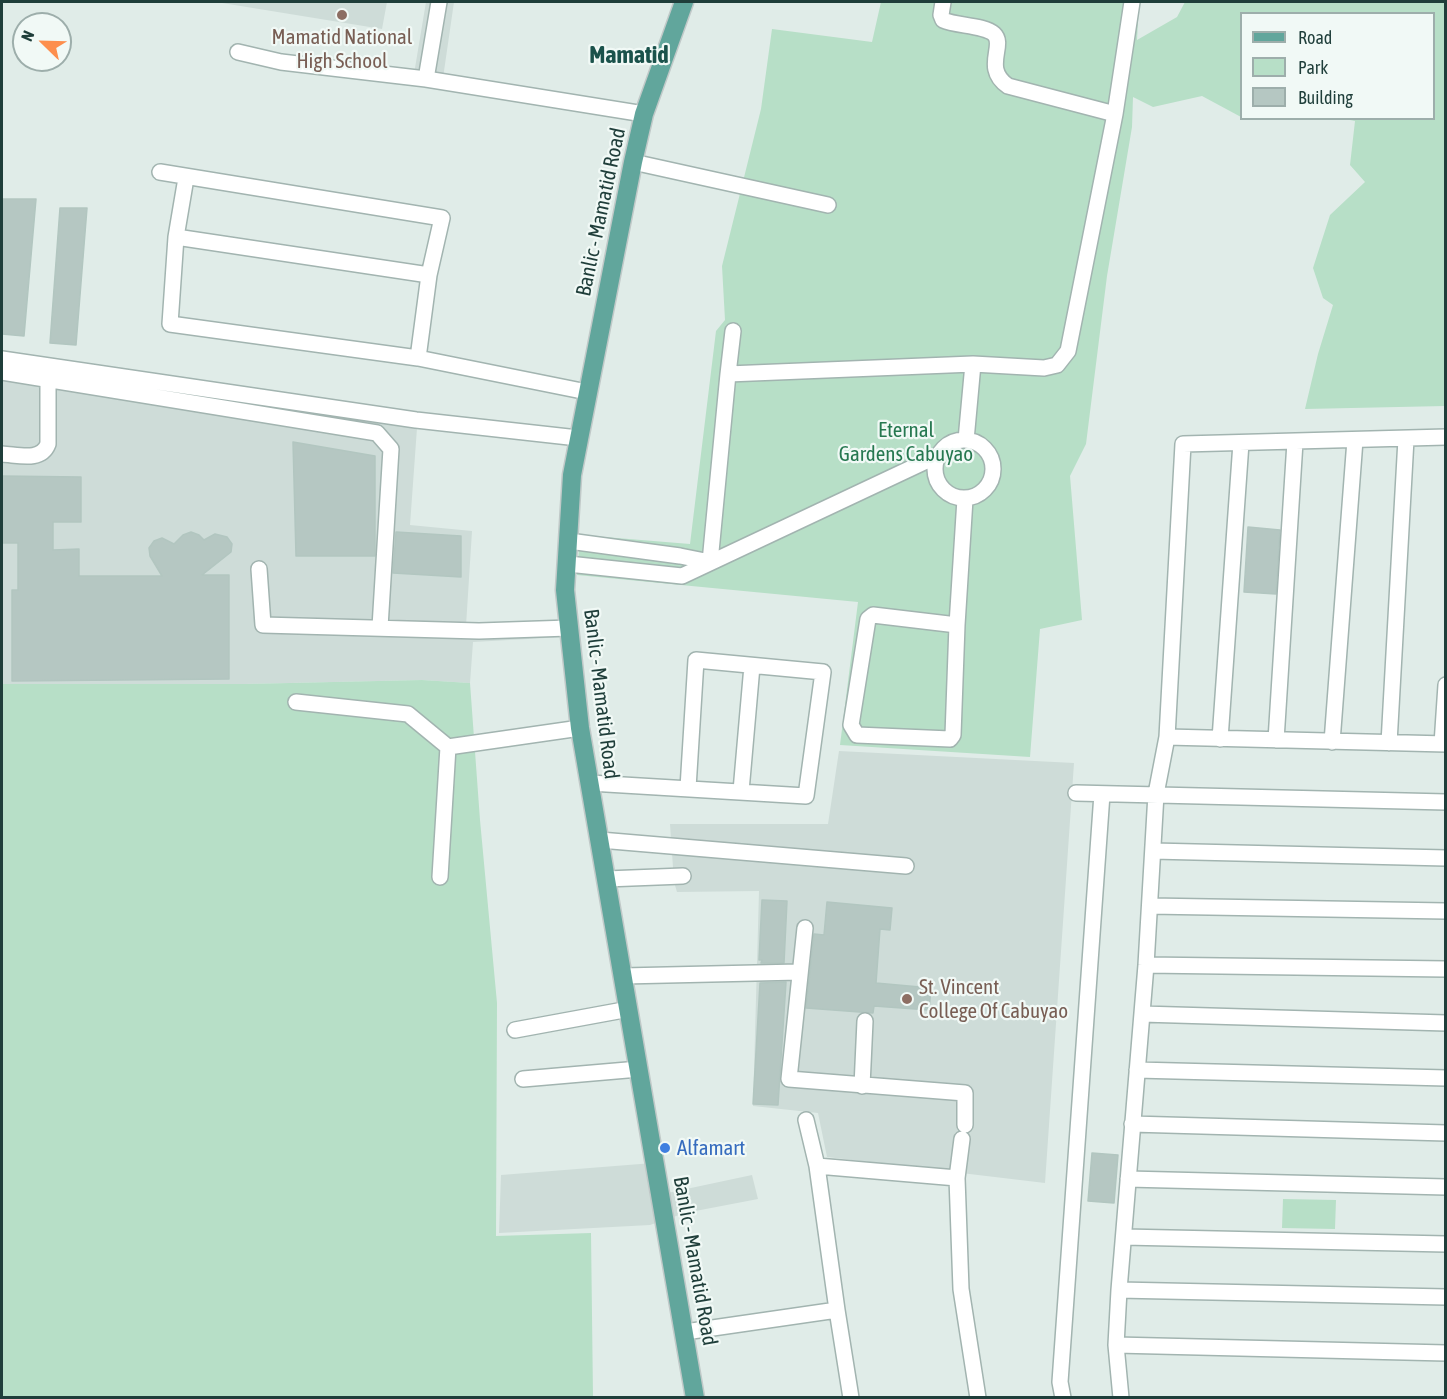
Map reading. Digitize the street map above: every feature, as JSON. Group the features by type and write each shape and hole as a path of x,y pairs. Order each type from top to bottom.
{"main road":[{"name":"Banlic - Mamatid Road","path":"684,2 644,114 633,162 572,475 565,590 580,728 695,1398"}],"street":[{"path":"426,79 439,2"},
{"path":"943,2 941,15 943,20 994,34 998,40 994,65 998,80 1008,86 1115,114"},
{"path":"728,374 973,364 1044,368 1057,364 1068,351 1125,62 1132,2"},
{"path":"238,52 281,62 426,79 644,114"},
{"path":"633,162 828,205"},
{"path":"160,172 442,218 429,275 418,358"},
{"path":"186,178 176,237 170,324 418,358 587,392"},
{"path":"176,237 429,275"},
{"path":"710,562 733,331"},
{"path":"2,359 416,420 578,438"},
{"path":"966,440 973,364"},
{"path":"2,372 377,434 391,449 380,627"},
{"path":"2,454 40,455 45,451 48,444 48,380"},
{"path":"1121,1398 1116,1345 1119,1290 1146,965 1156,794 1167,737 1183,444 1446,437"},
{"path":"1389,743 1406,438"},
{"path":"1332,742 1354,440"},
{"path":"568,564 682,576 939,455 950,443 974,441 988,451 992,458 992,479 984,491 978,495 965,499 950,495 939,485 934,470 939,455"},
{"path":"1276,740 1295,442"},
{"path":"1220,739 1241,443"},
{"path":"957,625 873,615 870,617 851,725 857,735 950,739 955,728 957,625 965,499"},
{"path":"568,541 710,562"},
{"path":"259,569 264,625 479,631 569,628"},
{"path":"590,783 806,796 823,672 696,660 688,788"},
{"path":"741,791 752,666"},
{"path":"1167,737 1444,744 1446,685"},
{"path":"296,702 408,714 448,747 580,728"},
{"path":"440,877 448,747"},
{"path":"1076,793 1446,802"},
{"path":"1063,1398 1060,1382 1061,1358 1102,794"},
{"path":"600,840 906,866"},
{"path":"1153,851 1446,858"},
{"path":"606,879 683,876"},
{"path":"1149,906 1446,911"},
{"path":"805,928 789,1079 965,1093 964,1132 957,1178 961,1288 978,1398"},
{"path":"1146,965 1446,969"},
{"path":"623,976 799,972"},
{"path":"516,1030 628,1009"},
{"path":"1142,1014 1446,1023"},
{"path":"862,1086 865,1020"},
{"path":"523,1079 639,1069"},
{"path":"1137,1070 1446,1078"},
{"path":"806,1120 817,1166 851,1398"},
{"path":"1132,1124 1446,1133"},
{"path":"817,1166 957,1178"},
{"path":"1128,1179 1446,1186"},
{"path":"1124,1237 1446,1244"},
{"path":"1119,1290 1446,1297"},
{"path":"685,1332 837,1310"},
{"path":"1116,1345 1446,1353"}],"shaded area":[{"name":"Mamatid National High School","path":"216,2 387,2 382,29"},
{"name":"Mamatid National High School","path":"426,2 454,2 443,78 414,74"},
{"path":"2,366 131,383 417,428 410,525 472,531 466,626 564,621 564,637 473,642 470,683 422,680 245,684 2,684"},
{"name":"St. Vincent College Of Cabuyao","path":"839,751 1074,763 1045,1183 827,1157 818,1113 753,1106 759,891 677,892 674,882 670,824 828,824"},
{"path":"653,1163 658,1195 752,1175 758,1199 685,1213 650,1225 499,1233 501,1175"}],"green space":[{"name":"Eternal Gardens Cabuyao","path":"881,2 1139,2 1137,40 1177,17 1185,2 1445,2 1445,406 1305,409 1333,305 1323,298 1313,268 1330,215 1365,182 1350,165 1355,121 1350,120 1435,120 1435,12 1240,12 1240,116 1202,96 1153,107 1133,97 1132,127 1107,276 1086,444 1070,476 1082,620 1040,629 1030,757 840,745 858,602 577,575 580,535 690,544 716,331 725,320 722,266 761,109 772,29 872,42"},
{"path":"422,680 470,683 497,1003 496,1236 591,1233 593,1397 2,1398 2,684 245,684"},
{"path":"1283,1199 1336,1200 1335,1229 1282,1228"}],"building":[{"path":"2,199 36,199 24,336 2,334"},
{"path":"60,208 87,208 76,345 50,343"},
{"path":"293,442 375,456 375,556 296,556"},
{"path":"2,476 81,477 81,522 53,522 53,550 79,549 79,576 162,576 150,556 149,548 154,541 162,538 174,544 183,535 191,532 204,540 215,534 227,537 232,544 231,552 202,575 229,575 229,679 12,681 12,590 18,590 18,543 2,543"},
{"path":"1248,527 1280,530 1276,594 1244,592"},
{"path":"396,532 461,536 461,577 393,573"},
{"path":"762,900 787,901 784,963 761,963 762,960 759,960"},
{"path":"827,902 892,908 890,930 880,929 876,983 931,988 929,1010 874,1006 873,1013 806,1008 814,934 824,935"},
{"path":"786,982 778,1105 753,1104 760,983"},
{"path":"1092,1153 1118,1155 1114,1203 1088,1201"}],"place":[{"name":"Mamatid National High School","path":"342,15"},
{"name":"St. Vincent College Of Cabuyao","path":"907,999"},
{"name":"Alfamart","path":"665,1148"}],"district":[{"name":"Mamatid","path":"629,55"}]}
